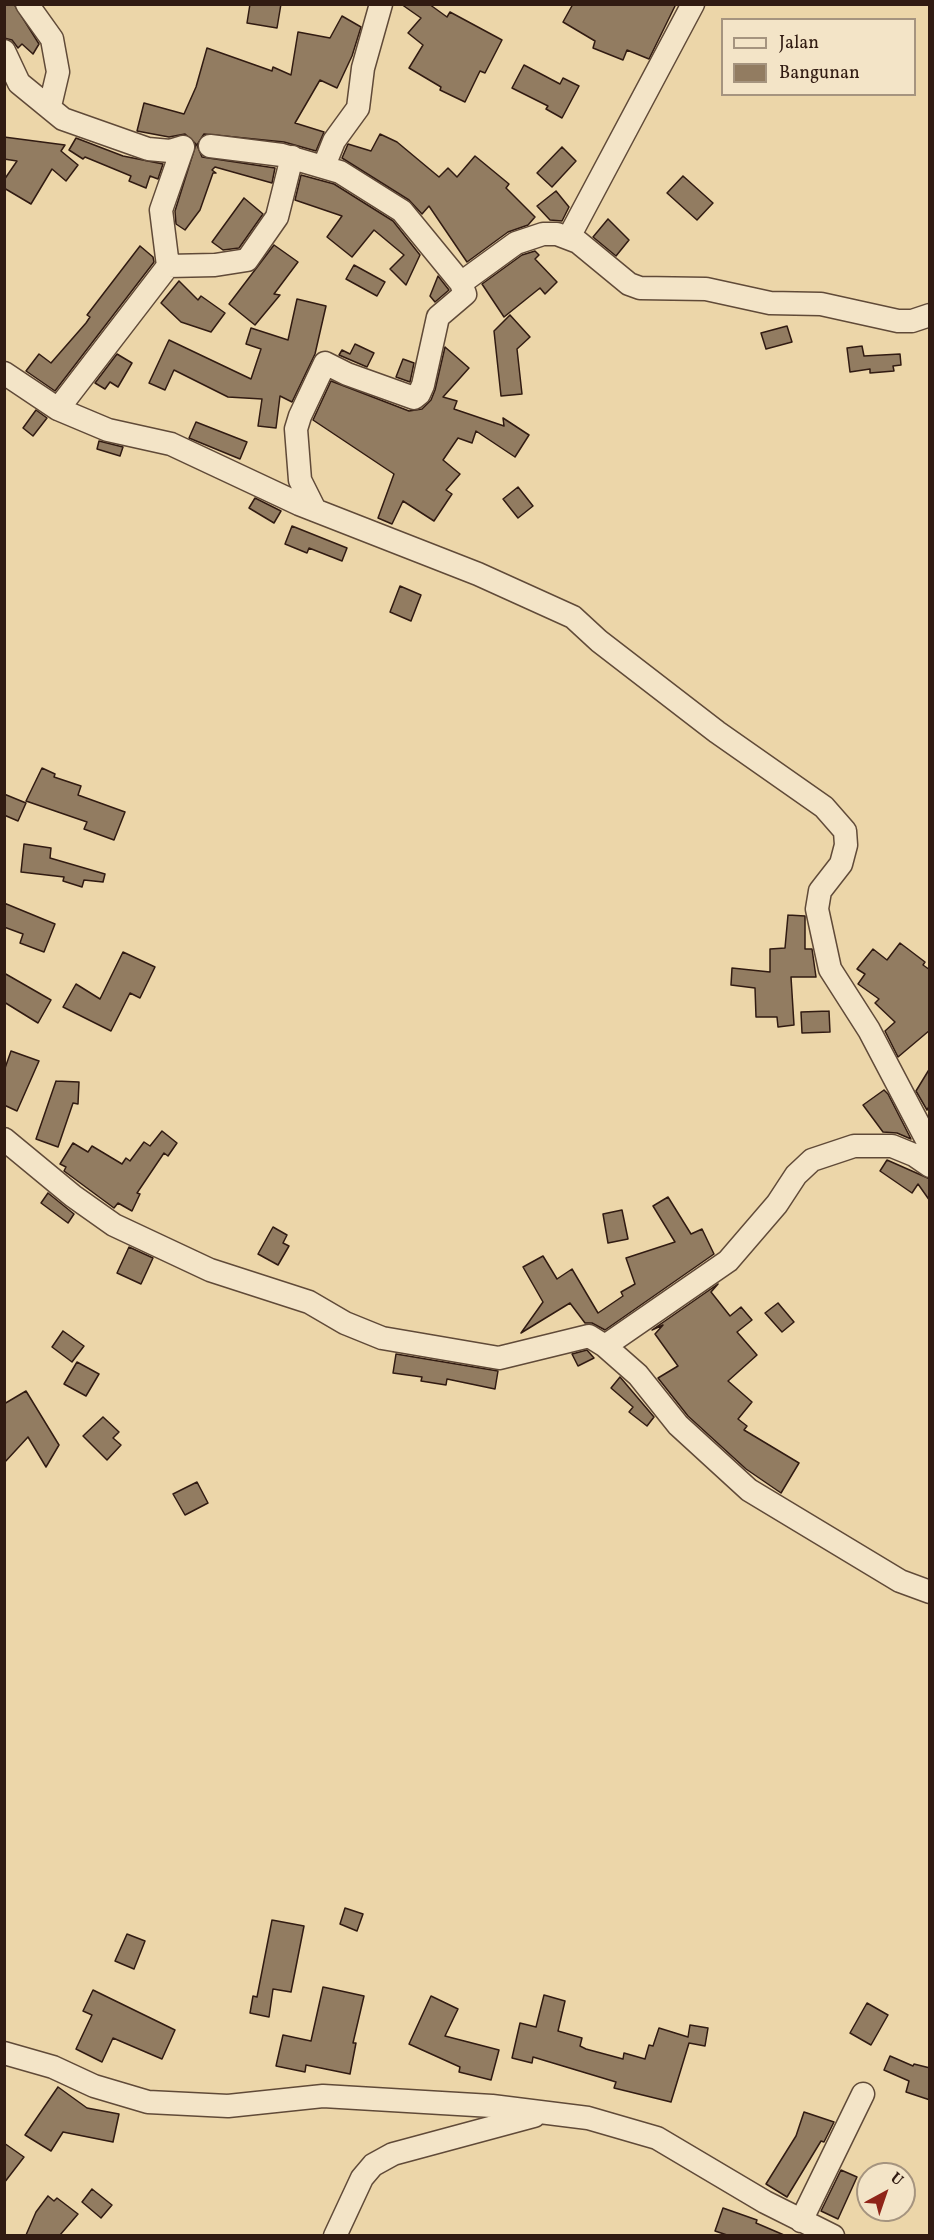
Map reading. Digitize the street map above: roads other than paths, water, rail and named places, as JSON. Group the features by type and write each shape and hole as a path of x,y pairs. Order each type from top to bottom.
{"street":[{"path":"27,4 52,39 58,72 50,106"},
{"path":"324,166 334,141 358,108 363,68 381,4"},
{"path":"569,237 693,4"},
{"path":"4,51 19,83 29,94 50,106 63,119 148,149 170,151 183,147 161,210 168,266 58,410"},
{"path":"210,146 292,157 340,172 402,211 461,284 465,294 438,317 423,385 419,394 414,398 347,374 325,363 296,429 300,480 315,510"},
{"path":"168,266 215,265 247,260 277,217 292,157"},
{"path":"461,284 516,243 543,234 569,237 629,284 640,288 706,290 770,303 821,304 898,321 912,321 930,315"},
{"path":"4,373 58,410 108,430 171,444 315,510 478,574 573,617 599,641 699,718 829,812 844,831 846,845 841,864 820,891 817,909 830,969 868,1030 930,1146"},
{"path":"4,1139 73,1196 114,1225 210,1270 309,1302 345,1323 382,1338 499,1358 589,1336 605,1346 638,1375 678,1425 748,1490 900,1581 930,1592"},
{"path":"605,1346 728,1261 777,1204 796,1175 812,1160 854,1146 892,1146 914,1155 930,1166"},
{"path":"4,2053 53,2067 94,2086 148,2102 228,2106 323,2096 492,2106 588,2118 657,2138 801,2221 833,2235"},
{"path":"801,2221 864,2094"},
{"path":"335,2235 362,2178 373,2165 393,2154 538,2114 556,2114"}]}
